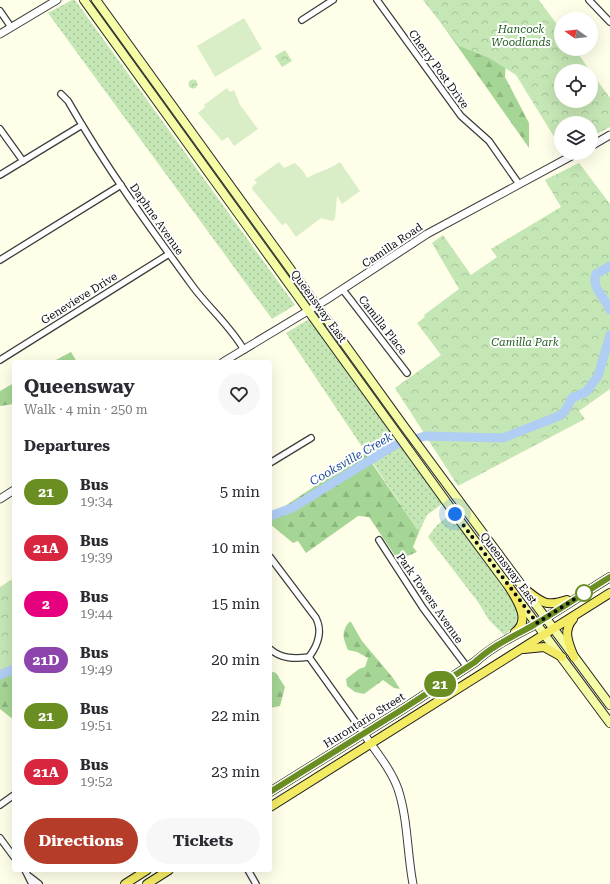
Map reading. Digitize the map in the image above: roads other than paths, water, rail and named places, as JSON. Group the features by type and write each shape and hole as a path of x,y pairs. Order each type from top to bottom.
{"main road":[{"name":"Queensway East","path":"84,0 508,585 562,656 610,723"},
{"name":"Queensway East","path":"96,0 403,425 610,705"},
{"name":"Hurontario Street","path":"272,791 364,734 467,667 507,638 537,623 610,577"},
{"path":"507,638 519,629 522,618 521,608 508,585"},
{"path":"526,590 540,601 550,604 579,596"},
{"name":"Hurontario Street","path":"272,806 610,593"},
{"path":"574,657 567,636 567,630 568,624 579,613"},
{"path":"519,650 544,647 562,656"},
{"path":"125,884 143,872"},
{"path":"147,884 166,872"}],"street":[{"path":"0,34 57,0"},
{"path":"302,20 333,0"},
{"name":"Cherry Post Drive","path":"377,0 461,116 489,141 518,184"},
{"path":"589,0 610,22"},
{"path":"0,11 12,27"},
{"name":"Daphne Avenue","path":"61,94 68,102 121,185 170,254 208,306 224,322 244,350"},
{"path":"0,175 82,125"},
{"path":"0,129 23,161"},
{"path":"598,142 610,135"},
{"name":"Camilla Road","path":"226,360 343,290 427,234 564,160"},
{"path":"0,260 121,185"},
{"name":"Genevieve Drive","path":"0,360 170,254"},
{"name":"Camilla Place","path":"343,290 407,373"},
{"path":"272,463 311,438"},
{"path":"0,499 12,491"},
{"name":"Park Towers Avenue","path":"379,540 423,608 467,667"},
{"path":"272,560 318,623 319,636 315,649 309,657"},
{"path":"272,650 282,657 309,657"},
{"path":"309,657 386,766 398,789 402,807 412,884"},
{"path":"0,806 12,797"},
{"path":"0,838 12,854"},
{"path":"26,872 39,884"},
{"path":"249,872 256,884"},
{"path":"30,877 32,884"}],"waterway":[{"name":"Cooksville Creek","path":"610,266 596,274 595,279 595,284 610,310"},
{"name":"Cooksville Creek","path":"272,515 292,508 395,445 425,436 503,438 559,416 565,411 572,398 586,392 598,376 610,335"},
{"name":"Cooksville Creek","path":"0,675 12,670"}],"park label":[{"name":"Hancock Woodlands","path":"521,35"},
{"name":"Camilla Park","path":"525,342"}]}
